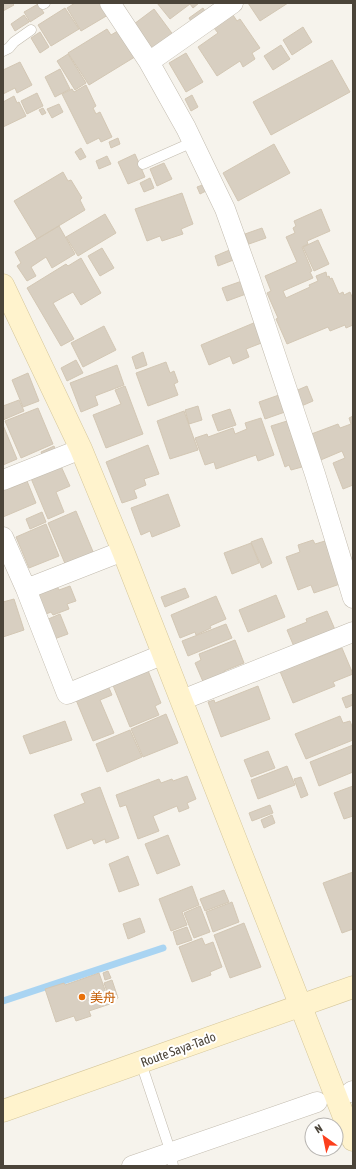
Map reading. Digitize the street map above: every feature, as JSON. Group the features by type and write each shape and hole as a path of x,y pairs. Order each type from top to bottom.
{"street":[{"path":"110,3 150,62 193,142 225,209 315,474 353,598"},
{"path":"150,62 233,3"},
{"path":"3,285 81,449 123,551 353,1140"},
{"path":"3,480 81,449"},
{"path":"3,537 26,589 67,694 164,654"},
{"path":"26,589 123,551"},
{"path":"182,700 353,632"},
{"name":"Route Saya-Tado","path":"3,1111 353,987"},
{"path":"132,1166 172,1159 318,1102"}],"lane":[{"path":"3,51 31,30"},
{"path":"143,164 193,142"},
{"path":"141,1063 172,1159"}],"building":[{"path":"3,3 12,3 14,5 3,11"},
{"path":"75,3 100,3 108,15 81,31 67,8"},
{"path":"157,3 199,3 193,8 190,4 170,19"},
{"path":"248,3 288,3 260,21"},
{"path":"38,4 44,13 30,22 24,12"},
{"path":"65,8 79,29 51,46 38,25"},
{"path":"203,8 208,16 194,26 189,18"},
{"path":"154,9 174,36 154,51 134,24"},
{"path":"24,15 29,22 15,31 11,24"},
{"path":"233,15 237,21 240,19 260,48 252,53 255,59 243,67 240,61 217,76 198,47 218,33 214,28"},
{"path":"303,27 312,42 292,55 283,40"},
{"path":"107,29 111,35 121,29 138,55 89,85 68,53"},
{"path":"40,32 49,47 40,53 31,38"},
{"path":"281,45 290,59 273,70 264,56"},
{"path":"186,53 203,82 186,92 169,63"},
{"path":"68,54 86,83 75,90 57,61"},
{"path":"332,60 350,92 271,135 253,102"},
{"path":"20,62 32,85 17,93 15,88 3,94 3,70"},
{"path":"60,69 70,89 55,97 45,77"},
{"path":"86,85 96,106 93,108 96,114 100,112 112,137 101,142 99,138 87,144 62,94 72,89 74,92"},
{"path":"37,93 43,106 27,114 21,101"},
{"path":"192,95 198,107 191,111 185,99"},
{"path":"14,96 17,103 19,102 26,116 3,127 3,102"},
{"path":"59,104 63,112 52,118 47,109"},
{"path":"43,108 46,113 42,115 39,110"},
{"path":"118,138 120,144 111,148 109,142"},
{"path":"274,144 290,173 238,201 223,173"},
{"path":"81,148 86,157 80,160 75,152"},
{"path":"135,154 145,177 128,184 118,162"},
{"path":"107,156 111,164 99,169 96,161"},
{"path":"164,163 172,179 157,186 150,169"},
{"path":"63,172 68,181 71,180 82,198 80,200 85,210 37,239 14,201"},
{"path":"150,178 154,188 144,192 140,183"},
{"path":"205,184 208,190 200,194 197,187"},
{"path":"182,193 193,224 181,229 183,234 162,241 160,236 147,241 135,209"},
{"path":"321,209 330,231 307,241 308,244 302,247 312,271 310,272 313,278 283,291 286,298 310,287 309,285 318,281 316,276 326,272 327,277 329,276 330,279 332,278 339,294 343,292 344,295 350,292 353,299 353,325 346,328 345,325 330,331 328,327 287,344 267,293 271,291 265,276 297,262 286,237 295,233 293,228 296,226 294,221"},
{"path":"105,214 116,233 78,256 66,237"},
{"path":"59,226 75,254 52,268 46,257 31,267 36,276 27,281 17,266 21,263 15,252"},
{"path":"262,228 266,238 249,244 245,234"},
{"path":"318,240 329,264 314,271 303,247"},
{"path":"102,248 114,268 100,276 88,256"},
{"path":"232,249 236,259 218,266 215,256"},
{"path":"81,258 101,293 81,305 73,292 53,303 74,339 61,346 27,288 66,264 68,266"},
{"path":"242,281 246,294 227,301 222,288"},
{"path":"256,322 264,342 246,349 249,357 233,364 230,356 209,365 201,345"},
{"path":"104,326 116,350 83,367 71,343"},
{"path":"143,352 147,365 136,369 132,357"},
{"path":"76,360 83,373 67,381 61,368"},
{"path":"166,362 170,373 174,371 178,382 174,384 178,395 148,406 136,373"},
{"path":"117,365 124,385 95,396 98,405 81,412 70,383"},
{"path":"28,373 39,401 23,407 12,380"},
{"path":"125,386 143,434 106,448 93,415 121,404 115,390"},
{"path":"307,386 313,401 299,407 293,392"},
{"path":"279,395 285,412 265,419 259,402"},
{"path":"19,400 24,411 3,420 3,406"},
{"path":"198,406 202,420 189,424 185,410"},
{"path":"38,408 53,444 21,458 5,421"},
{"path":"230,409 236,425 218,431 212,415"},
{"path":"184,411 198,450 170,459 157,421"},
{"path":"353,416 353,485 343,489 333,463 345,458 342,451 316,462 306,436 338,424 340,428 351,424 349,418"},
{"path":"261,418 274,455 258,461 256,455 216,469 214,462 205,465 195,438 207,434 208,437 233,428 235,434 247,429 245,423"},
{"path":"287,421 302,467 291,470 289,465 285,467 271,426"},
{"path":"3,425 17,459 3,465"},
{"path":"148,445 159,474 144,479 146,485 134,490 137,498 122,503 106,462"},
{"path":"54,446 57,453 44,459 41,452"},
{"path":"60,464 70,486 56,492 64,512 48,519 30,476"},
{"path":"27,481 36,503 3,517 3,485 8,483 11,488"},
{"path":"168,494 180,526 152,537 150,531 141,535 131,508"},
{"path":"76,511 94,554 66,566 48,523"},
{"path":"42,512 46,522 30,529 26,519"},
{"path":"46,524 59,556 29,568 16,537"},
{"path":"262,538 272,563 262,568 251,542"},
{"path":"313,540 315,544 325,541 340,584 314,593 311,585 298,590 286,557 300,552 298,545"},
{"path":"251,543 259,563 232,574 224,553"},
{"path":"56,584 59,590 70,586 76,601 67,604 69,609 53,615 51,612 41,616 32,593"},
{"path":"185,588 189,597 165,607 161,597"},
{"path":"276,595 285,617 248,632 239,610"},
{"path":"216,596 226,619 210,626 211,628 196,635 195,632 180,638 171,615"},
{"path":"14,599 24,630 3,637 3,602"},
{"path":"327,611 336,632 295,649 287,630 307,622 306,619"},
{"path":"60,614 68,634 54,639 46,620"},
{"path":"226,624 232,638 188,656 182,641"},
{"path":"235,640 244,663 224,671 226,675 204,684 195,663 201,660 199,654"},
{"path":"342,648 353,674 333,682 335,686 293,703 279,669 317,653 319,657"},
{"path":"147,668 161,703 155,706 159,715 130,727 112,683"},
{"path":"106,681 112,695 100,700 114,733 93,741 74,695"},
{"path":"258,686 270,719 221,737 208,702 214,700 215,703"},
{"path":"353,694 353,705 346,708 342,698"},
{"path":"166,714 178,743 143,757 131,729"},
{"path":"340,716 343,723 350,721 353,729 353,740 306,759 295,734"},
{"path":"65,721 72,740 30,754 23,736"},
{"path":"130,730 142,757 107,772 96,744"},
{"path":"353,745 353,772 319,786 310,762"},
{"path":"268,751 275,768 251,777 244,760"},
{"path":"287,766 295,785 258,799 251,780"},
{"path":"187,776 196,799 187,803 189,808 179,812 177,806 153,816 159,831 138,839 126,805 120,807 116,795 159,779 161,783"},
{"path":"301,777 308,795 301,798 294,779"},
{"path":"353,786 353,816 344,819 334,793"},
{"path":"100,787 119,838 106,843 105,839 94,844 92,839 67,849 54,815 85,803 81,794"},
{"path":"270,805 273,813 252,821 249,813"},
{"path":"272,815 275,823 264,828 261,820"},
{"path":"168,835 180,865 157,874 145,844"},
{"path":"128,856 139,885 119,892 109,864"},
{"path":"353,872 353,929 342,933 323,883"},
{"path":"192,886 199,905 182,912 187,925 171,931 159,899"},
{"path":"224,890 229,902 205,911 200,899"},
{"path":"232,902 239,922 213,932 206,912"},
{"path":"200,906 210,932 194,938 184,913"},
{"path":"140,918 145,932 128,939 123,924"},
{"path":"244,923 261,967 230,978 214,935"},
{"path":"187,927 192,940 177,945 173,932"},
{"path":"202,938 205,945 213,942 222,967 210,972 211,975 192,982 179,947"},
{"path":"108,971 111,978 105,980 103,973"},
{"path":"99,973 110,1004 89,1011 91,1016 76,1021 74,1016 56,1022 45,989 64,983 65,985"},
{"path":"112,980 118,998 110,1000 104,983"}],"waterway":[{"path":"3,1001 163,948"}],"place":[{"name":"美舟","path":"82,997"}]}
